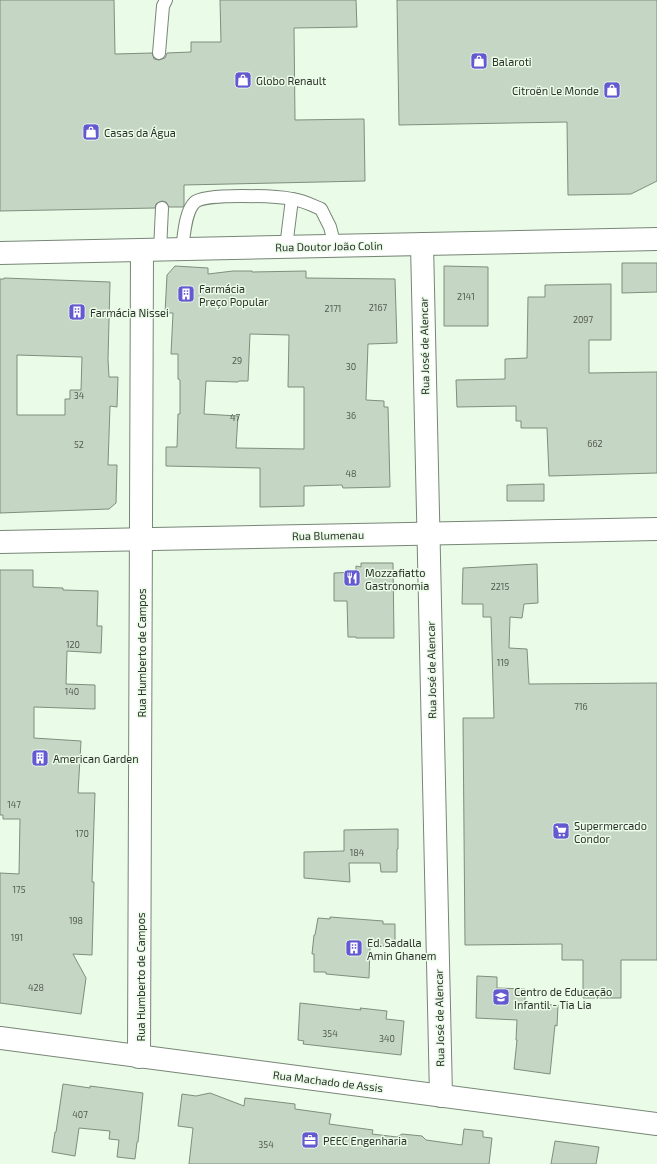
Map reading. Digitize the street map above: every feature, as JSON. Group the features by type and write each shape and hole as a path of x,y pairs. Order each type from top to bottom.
{"street":[{"name":"Rua Doutor João Colin","path":"0,253 657,239"},
{"name":"Rua José de Alencar","path":"422,244 441,1096"},
{"name":"Rua Humberto de Campos","path":"140,1056 141,539 151,250"},
{"name":"Rua Blumenau","path":"0,542 657,529"},
{"name":"Rua Machado de Assis","path":"0,1038 657,1124"}],"lane":[{"path":"159,53 163,6 166,0"},
{"path":"182,249 190,208 196,201 208,198 244,196 292,199 306,202 322,209 330,227 335,246"},
{"path":"286,247 292,199"},
{"path":"151,250 162,208"}],"building":[{"path":"0,0 114,0 115,54 152,53 154,59 159,60 165,58 167,53 191,52 191,42 221,42 220,0 356,0 357,27 294,28 295,120 364,119 365,181 184,185 183,207 169,207 166,202 162,201 156,204 155,208 0,211"},
{"path":"397,0 657,0 657,181 631,194 568,195 567,122 399,125"},
{"path":"622,263 657,263 657,292 622,293"},
{"path":"175,266 208,268 208,274 233,271 306,271 306,278 395,279 397,343 368,344 366,400 384,401 384,407 388,407 390,487 343,488 342,485 304,486 304,506 260,507 260,468 166,466 166,447 177,447 178,414 180,414 178,354 171,354 173,313 165,313 167,275","holes":["250,334 289,335 288,387 304,387 304,449 236,448 238,416 204,414 206,381 248,381"]},
{"path":"444,266 488,267 488,326 444,326"},
{"path":"0,279 110,282 109,377 118,377 117,407 110,406 108,465 117,465 116,503 109,509 0,513","holes":["17,355 82,357 81,390 70,390 70,399 65,399 65,415 17,415"]},
{"path":"611,284 611,340 589,340 589,373 657,372 657,473 549,476 547,428 521,428 521,421 516,421 516,406 457,407 456,380 505,379 505,359 527,358 528,297 545,297 545,285"},
{"path":"544,484 544,501 507,501 507,485"},
{"path":"361,563 393,563 394,638 348,637 347,601 334,601 334,573 356,572 356,566 361,567"},
{"name":"Supermercado Condor","path":"537,564 538,603 524,604 522,618 510,617 509,648 527,649 529,684 657,683 657,960 621,960 621,998 583,998 583,960 562,960 562,944 465,945 463,718 494,718 491,617 483,617 483,604 462,604 463,568"},
{"path":"0,570 33,570 33,587 98,591 97,626 102,626 101,653 67,651 66,684 95,685 95,709 34,707 34,738 81,741 78,793 95,793 92,882 94,882 92,955 73,954 86,978 81,1014 0,1003 0,873 19,874 20,819 3,819 3,815 0,815"},
{"path":"398,829 397,872 381,872 380,863 349,863 350,882 304,878 304,852 344,851 344,830"},
{"name":"Ed. Sadalla Amin Ghanem","path":"330,917 383,921 383,924 395,924 395,946 370,946 369,978 326,974 326,972 314,972 314,954 312,954 318,918 330,919"},
{"path":"477,976 497,977 497,988 525,989 525,1004 558,1005 557,1026 555,1025 550,1074 514,1069 517,1040 517,1020 476,1018"},
{"path":"300,1003 361,1010 360,1008 387,1011 386,1019 404,1021 401,1055 303,1044 304,1041 298,1040"},
{"path":"63,1084 143,1093 135,1159 117,1157 119,1140 109,1139 110,1131 79,1128 75,1156 52,1152"},
{"path":"210,1093 244,1106 245,1098 295,1104 295,1109 331,1114 329,1124 373,1130 372,1134 397,1137 402,1134 422,1136 426,1140 462,1145 464,1129 483,1131 483,1137 492,1138 489,1164 189,1164 193,1128 178,1126 182,1094 196,1096"},
{"path":"555,1141 599,1147 596,1164 551,1164"}],"place":[{"name":"Balaroti","path":"479,61"},
{"name":"Globo Renault","path":"243,80"},
{"name":"Citroën Le Monde","path":"612,90"},
{"name":"Casas da Água","path":"91,132"},
{"name":"Farmácia Preço Popular","path":"186,294"},
{"name":"Farmácia Nissei","path":"77,312"},
{"name":"Mozzafiatto Gastronomia","path":"352,578"},
{"name":"American Garden","path":"40,758"},
{"name":"Supermercado Condor","path":"561,831"},
{"name":"Ed. Sadalla Amin Ghanem","path":"354,948"},
{"name":"Centro de Educação Infantil - Tia Lia","path":"501,997"},
{"name":"PEEC Engenharia","path":"310,1140"}]}
